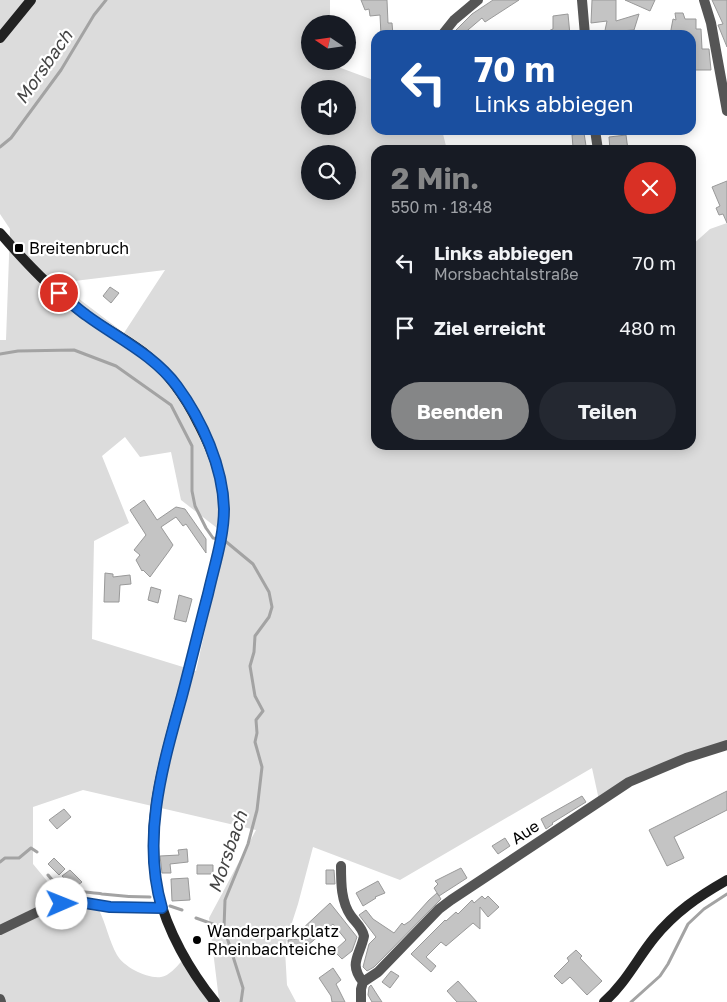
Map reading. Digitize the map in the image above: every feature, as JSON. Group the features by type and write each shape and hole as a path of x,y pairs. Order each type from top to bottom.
{"main road":[{"path":"0,38 30,0"},
{"path":"0,233 49,284 86,315 141,350 161,368 177,386 200,426 218,471 224,509 221,533 191,664 165,758 157,798 154,833 157,886 162,908 184,954 215,1002"},
{"path":"604,1002 614,993 654,937 674,916 697,897 727,880"}],"street":[{"path":"446,30 454,20 478,0"},
{"path":"582,0 585,30"},
{"path":"704,0 711,23 727,111"},
{"name":"Aue","path":"363,982 378,972 439,909 522,852 644,774 727,745"},
{"path":"341,866 344,899 348,911 361,927 364,936 354,965 356,973 363,982 361,1002"},
{"path":"0,930 50,906 73,901 110,907 162,908"}],"shaded area":[{"path":"0,0 330,0 330,15 301,15 301,70 346,70 371,79 371,135 443,135 446,145 371,145 371,450 696,450 696,242 710,229 727,223 727,749 685,756 599,800 592,768 400,880 313,847 285,950 287,985 296,1002 222,1002 219,1000 209,918 256,830 83,790 33,807 33,864 67,905 98,908 117,955 125,964 136,971 149,976 161,977 170,973 182,961 209,1002 0,1002 0,340 6,340 10,229 0,214","holes":["165,270 124,333 58,283","125,437 140,457 171,452 181,500 226,535 196,671 92,639 94,541 129,523 102,456"]}],"building":[{"path":"361,0 387,0 388,23 392,23 393,30 381,30 380,15 370,16 369,9 365,10"},
{"path":"493,0 519,0 485,22 482,18 468,30 456,30 472,14"},
{"path":"592,0 616,0 616,21 639,14 634,30 605,30 607,21 591,23"},
{"path":"625,0 655,0 650,11"},
{"path":"712,0 727,0 727,47 718,25 723,24"},
{"path":"675,13 683,13 685,19 696,19 696,29 701,29 702,49 709,49 711,70 696,70 696,30 671,30 673,19 676,20"},
{"path":"568,14 570,30 551,30 553,29 553,16"},
{"path":"572,135 584,135 586,145 573,145"},
{"path":"626,135 627,145 610,145 609,137"},
{"path":"727,181 727,223 723,214 719,215 716,208 720,206 712,187"},
{"path":"110,287 119,293 111,303 103,296"},
{"path":"144,500 157,520 176,507 185,509 206,539 206,553 186,524 183,526 176,517 161,527 173,545 150,577 142,571 136,560 140,555 134,550 146,535 130,510"},
{"path":"105,573 113,574 113,577 130,575 131,584 120,585 119,602 104,602"},
{"path":"151,587 161,590 158,603 148,600"},
{"path":"179,595 192,599 186,622 174,619"},
{"path":"727,791 727,810 674,837 684,858 667,866 649,830"},
{"path":"582,796 586,802 552,823 546,829 541,819"},
{"path":"64,809 71,817 57,829 49,820"},
{"path":"505,838 510,846 498,854 492,846"},
{"path":"187,849 188,862 170,864 171,873 162,873 160,856 179,855 178,850"},
{"path":"54,858 65,869 59,875 48,864"},
{"path":"197,865 213,865 213,874 197,874"},
{"path":"461,868 467,878 439,896 434,888 438,884 435,881"},
{"path":"70,870 82,882 74,888 62,876"},
{"path":"326,870 334,870 335,884 326,884"},
{"path":"188,878 190,900 172,901 171,879"},
{"path":"378,881 385,893 375,897 363,906 356,893"},
{"path":"437,893 441,899 374,967 367,971 363,967 369,944 376,937 359,915 366,910 373,919 394,933 402,923 404,925 410,921"},
{"path":"482,896 485,899 488,896 499,907 488,917 480,907 480,929 473,923 446,946 441,942 426,957 436,966 431,972 411,954 445,920 456,912 458,914 472,900 474,903"},
{"path":"330,903 357,937 352,951 342,959 334,951 346,940 333,924 308,945 289,950 288,940 305,938 300,931"},
{"path":"576,950 582,956 580,958 602,981 587,995 570,977 562,984 554,976 569,961 567,958"},
{"path":"333,968 341,980 336,984 345,1002 332,1002 331,996 319,978"},
{"path":"391,971 399,976 390,988 382,982"},
{"path":"458,981 477,1002 457,1002 447,991"},
{"path":"371,985 382,1002 372,1002 368,995"}],"waterway":[{"name":"Morsbach","path":"0,147 11,138 61,70 94,15 106,0"},
{"name":"Morsbach","path":"0,354 18,351 74,350 116,366 171,405 192,446 192,491 195,506 206,528 213,538 224,540 253,564 269,592 272,607 269,617 255,636 254,652 250,666 255,696 263,711 256,720 257,733 255,742 262,767 257,810 248,844 225,900 224,928 243,988 241,1002"},
{"path":"0,862 5,858 19,858 31,848 37,852"},
{"path":"48,875 59,885 73,890 132,897 150,897"},
{"name":"Morsbach","path":"631,1002 660,976 688,924 704,909 727,894"},
{"path":"170,906 182,910"},
{"path":"196,918 224,928"}],"place":[{"name":"Breitenbruch","path":"19,248"},
{"name":"Wanderparkplatz Rheinbachteiche","path":"197,940"}],"route":[{"path":"59,293 86,315 141,350 177,386 195,416 211,451 218,471 224,509 214,570 165,758 157,798 154,849 157,886 162,908 110,907 73,901 62,904"}]}
